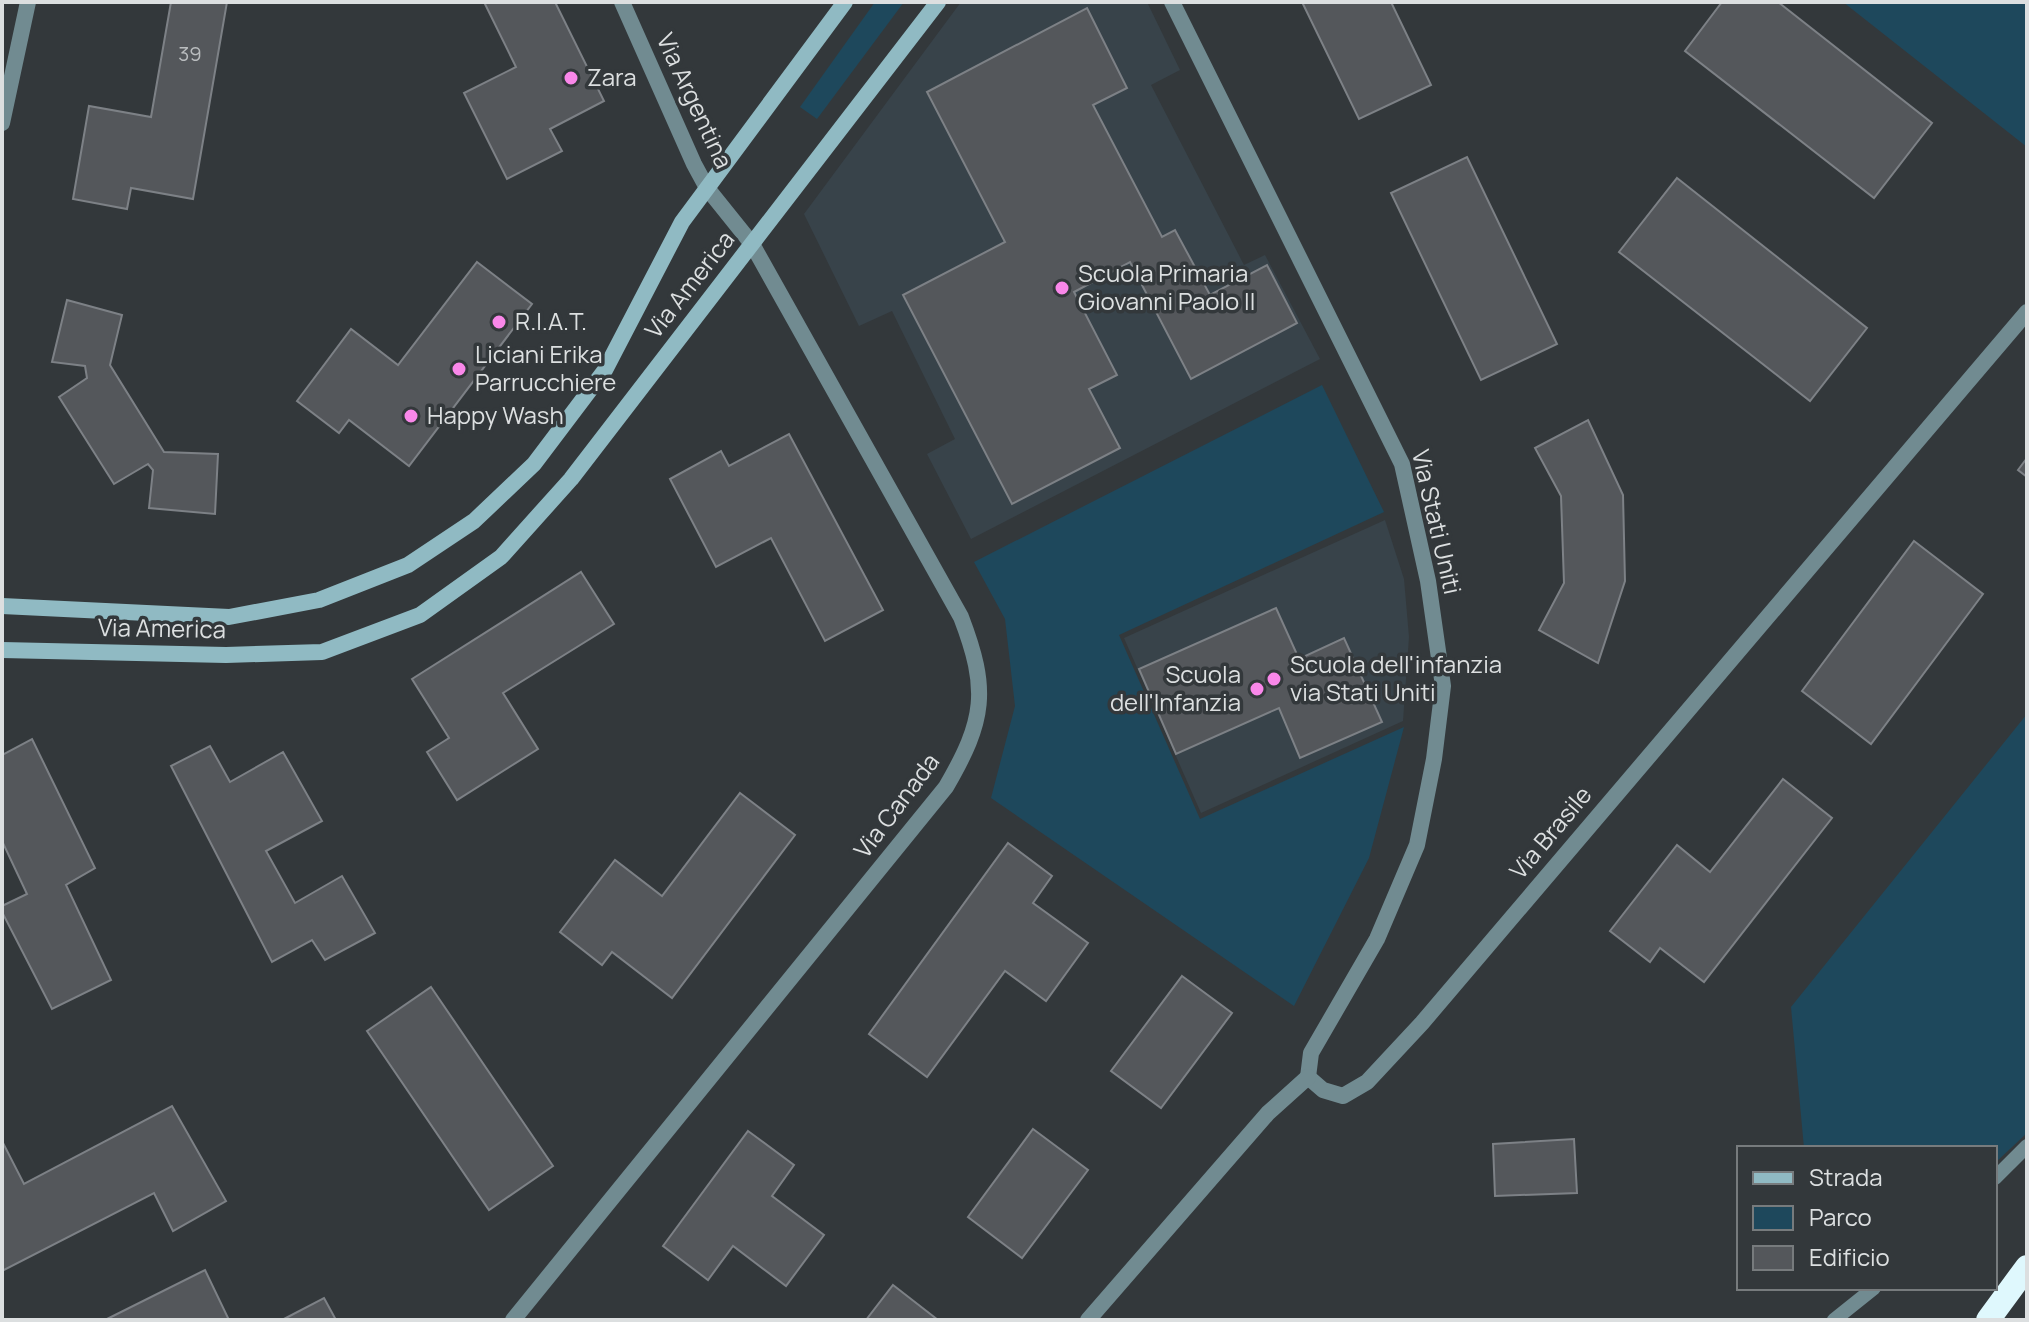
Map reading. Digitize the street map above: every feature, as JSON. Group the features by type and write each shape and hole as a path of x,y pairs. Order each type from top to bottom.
{"highway":[{"path":"1988,1320 2027,1267"}],"street":[{"path":"2,123 28,2"},
{"name":"Via Argentina","path":"622,2 707,188 730,215"},
{"name":"Via America","path":"2,606 229,617 319,600 408,565 474,521 534,464 605,370 682,222 845,2"},
{"name":"Via America","path":"2,650 226,655 322,652 420,615 501,557 571,479 938,2"},
{"name":"Via Stati Uniti","path":"1172,2 1402,464 1428,581 1443,686 1434,759 1417,845 1377,939 1311,1053 1308,1077"},
{"name":"Via Canada","path":"513,1320 946,787 971,744 979,700 977,660 961,617 752,244 730,215"},
{"name":"Via Brasile","path":"1308,1077 1323,1090 1343,1096 1367,1082 1422,1023 2027,312"},
{"path":"1088,1320 1268,1113 1308,1077"}],"lane":[{"path":"1997,1176 2027,1146"},
{"path":"1834,1320 1872,1290"}],"shaded area":[{"name":"Scuola Primaria Giovanni Paolo II","path":"961,2 1147,2 1180,70 1151,85 1244,265 1265,255 1320,359 971,539 927,454 955,439 892,311 859,326 804,214"},
{"name":"Scuola dell'infanzia via Stati Uniti","path":"1385,520 1404,579 1409,637 1403,721 1201,813 1124,638"}],"green space":[{"path":"875,2 904,2 817,119 800,107"},
{"path":"1843,2 2027,2 2027,147"},
{"path":"1322,385 1384,512 1119,635 1200,819 1404,727 1369,858 1294,1006 991,798 1015,706 1005,619 974,562"},
{"path":"2027,714 2027,1133 1997,1161 1997,1146 1804,1146 1791,1007"}],"building":[{"path":"171,2 227,2 193,199 131,188 127,209 73,199 89,106 151,117"},
{"path":"484,2 555,2 604,101 550,129 562,151 507,179 464,93 516,67"},
{"path":"1302,2 1391,2 1431,85 1359,119"},
{"path":"1722,2 1778,2 1932,123 1874,198 1685,51"},
{"path":"1087,8 1127,88 1093,105 1162,237 1175,230 1210,295 1267,265 1297,323 1191,379 1130,262 1074,292 1117,375 1089,389 1120,448 1012,504 903,295 1005,242 927,92"},
{"path":"1467,157 1557,344 1481,380 1391,193"},
{"path":"1677,178 1867,328 1810,401 1619,252"},
{"path":"477,262 532,304 409,466 349,420 339,433 297,401 351,329 398,365"},
{"path":"67,300 122,315 110,365 164,452 218,454 215,514 149,508 153,470 148,464 114,484 59,397 87,378 85,366 52,362"},
{"path":"1588,420 1623,495 1625,581 1598,663 1539,630 1564,583 1561,496 1535,448"},
{"path":"789,434 883,610 825,641 771,538 716,567 670,479 721,451 729,466"},
{"path":"2027,458 2027,477 2018,470"},
{"path":"1914,541 1983,594 1871,744 1802,691"},
{"path":"581,572 614,624 503,693 538,749 457,800 427,752 449,738 412,679"},
{"name":"Scuola dell'Infanzia","path":"1276,608 1299,659 1344,638 1382,722 1300,758 1279,708 1176,754 1139,669"},
{"path":"32,739 95,868 66,885 111,980 52,1009 2,912 2,906 27,894 2,841 2,755"},
{"path":"210,746 230,782 283,752 322,821 266,851 295,903 342,876 375,933 325,960 312,940 272,962 171,766"},
{"path":"1783,779 1832,818 1704,982 1660,948 1650,962 1610,931 1677,845 1710,872"},
{"path":"740,793 795,835 672,998 612,952 602,965 560,932 615,860 662,896"},
{"path":"1008,843 1052,876 1033,903 1088,943 1046,1001 1005,971 927,1077 869,1034"},
{"path":"1182,976 1232,1013 1161,1108 1111,1071"},
{"path":"431,987 553,1166 489,1210 367,1031"},
{"path":"172,1106 226,1201 173,1231 154,1193 2,1271 2,1141 24,1184"},
{"path":"1033,1129 1088,1170 1022,1258 968,1217"},
{"path":"748,1131 794,1165 772,1196 824,1235 786,1286 733,1246 708,1280 663,1246"},
{"path":"1574,1139 1577,1193 1495,1196 1493,1144"},
{"path":"205,1270 229,1320 105,1320"},
{"path":"893,1285 938,1320 866,1320"},
{"path":"324,1298 336,1320 282,1320"}],"place":[{"name":"Zara","path":"571,78"},
{"name":"Scuola Primaria Giovanni Paolo II","path":"1062,288"},
{"name":"R.I.A.T.","path":"499,322"},
{"name":"Liciani Erika Parrucchiere","path":"459,369"},
{"name":"Happy Wash","path":"411,416"},
{"name":"Scuola dell'infanzia via Stati Uniti","path":"1274,679"},
{"name":"Scuola dell'Infanzia","path":"1257,689"}]}
